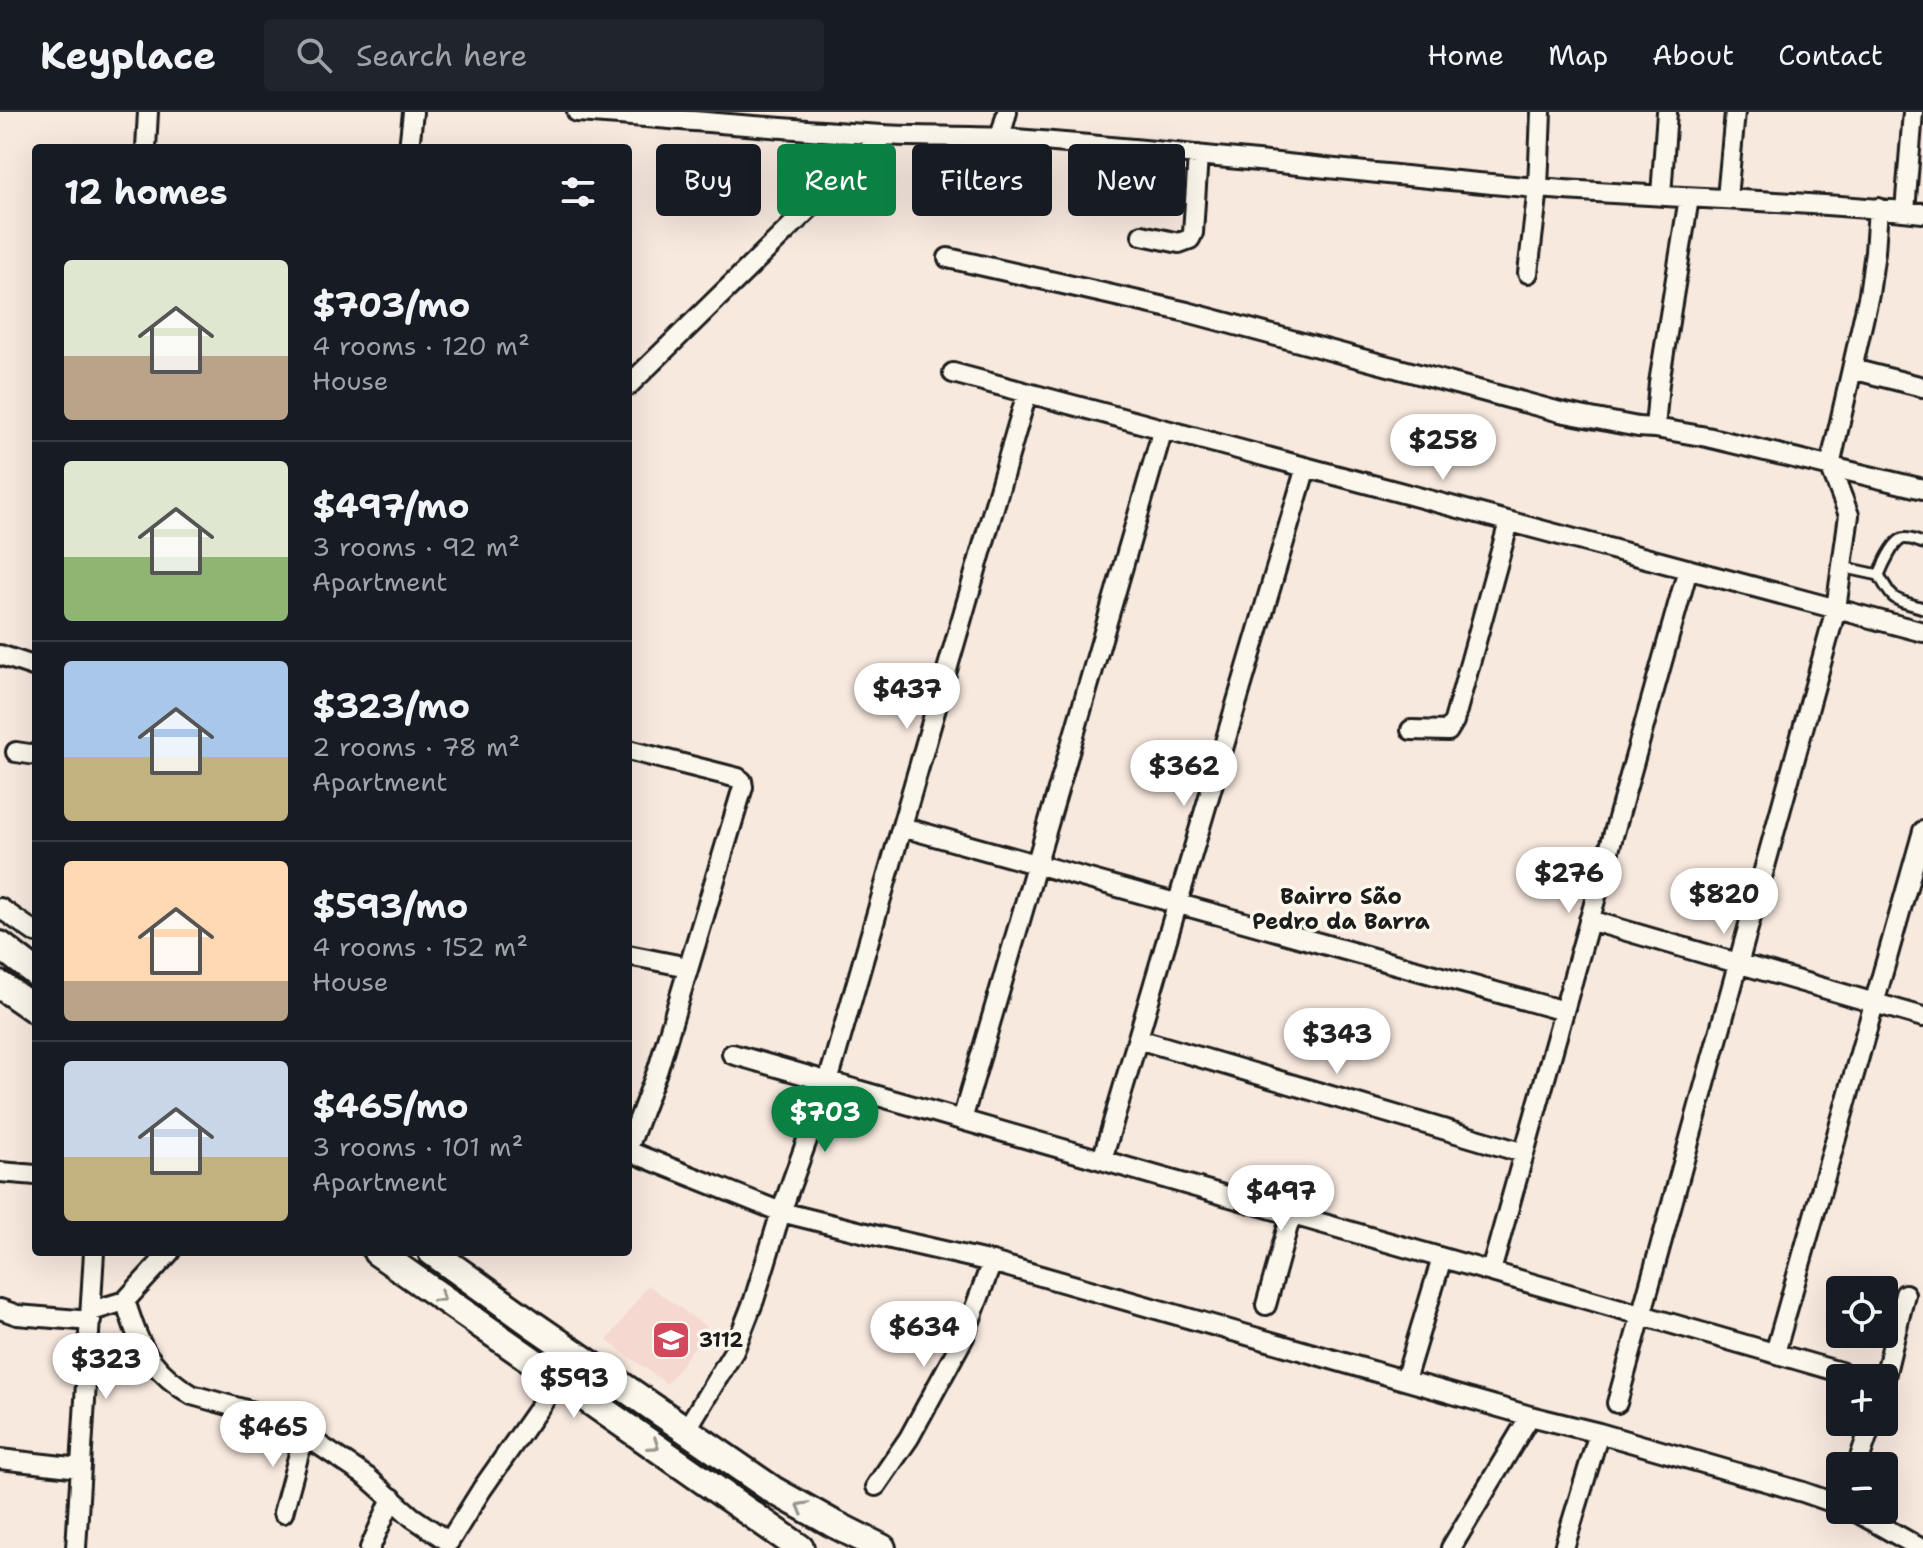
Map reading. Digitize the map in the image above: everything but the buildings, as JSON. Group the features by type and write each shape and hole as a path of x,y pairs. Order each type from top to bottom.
{"main road":[{"path":"0,945 32,970"},
{"path":"0,985 32,1007"},
{"path":"383,1256 800,1548"},
{"path":"461,1260 535,1326 773,1490 882,1548"}],"street":[{"path":"146,144 148,112"},
{"path":"409,144 413,112"},
{"path":"577,112 648,114 884,135 1000,138 1538,188 1914,212 1913,112"},
{"path":"1000,138 1007,112"},
{"path":"1528,273 1538,188 1541,112"},
{"path":"1661,195 1667,112"},
{"path":"1727,198 1735,112"},
{"path":"632,382 884,135"},
{"path":"1142,235 1179,243 1190,239 1193,233 1198,155"},
{"path":"1655,428 1659,383 1689,198"},
{"path":"1617,1403 1836,609 1849,515 1830,466 1869,294 1878,208"},
{"path":"948,258 1187,312 1560,412 1707,437 1923,489"},
{"path":"1852,369 1923,387"},
{"path":"953,373 1923,632"},
{"path":"686,1430 734,1351 828,1082 1027,393"},
{"path":"962,1120 1163,429"},
{"path":"1102,1160 1306,467"},
{"path":"1411,730 1448,731 1454,721 1509,522"},
{"path":"1491,1271 1688,569"},
{"path":"0,655 32,666"},
{"path":"632,751 738,778 743,787 658,1069 632,1138"},
{"path":"16,752 32,754"},
{"path":"902,827 1564,1011"},
{"path":"1775,1353 1923,831"},
{"path":"0,908 32,930"},
{"path":"1589,920 1923,1017"},
{"path":"632,956 688,967"},
{"path":"1138,1039 1524,1153"},
{"path":"732,1054 1826,1368"},
{"path":"632,1151 781,1212 992,1262 1826,1500"},
{"path":"0,1172 32,1175"},
{"path":"1266,1305 1291,1215"},
{"path":"76,1548 94,1256"},
{"path":"0,1309 17,1315 91,1316 125,1301 166,1256"},
{"path":"1405,1380 1442,1258"},
{"path":"876,1486 909,1438 964,1337 992,1262"},
{"path":"1888,1364 1905,1294"},
{"path":"125,1301 152,1361 181,1389 266,1417 304,1435 367,1477 424,1526 454,1545 482,1489 559,1379"},
{"path":"1451,1548 1530,1416"},
{"path":"1564,1548 1599,1433"},
{"path":"283,1513 304,1435"},
{"path":"0,1459 80,1468"},
{"path":"370,1548 392,1498"},
{"path":"1878,1524 1920,1548"}],"lane":[{"path":"1923,543 1906,538 1898,541 1879,575 1894,599 1923,608"},
{"path":"1842,567 1879,575"}],"shaded area":[{"path":"648,1285 708,1328 667,1384 607,1341"}],"place":[{"name":"3112","path":"671,1340"}],"district":[{"name":"Bairro São Pedro da Barra","path":"1341,908"}]}
